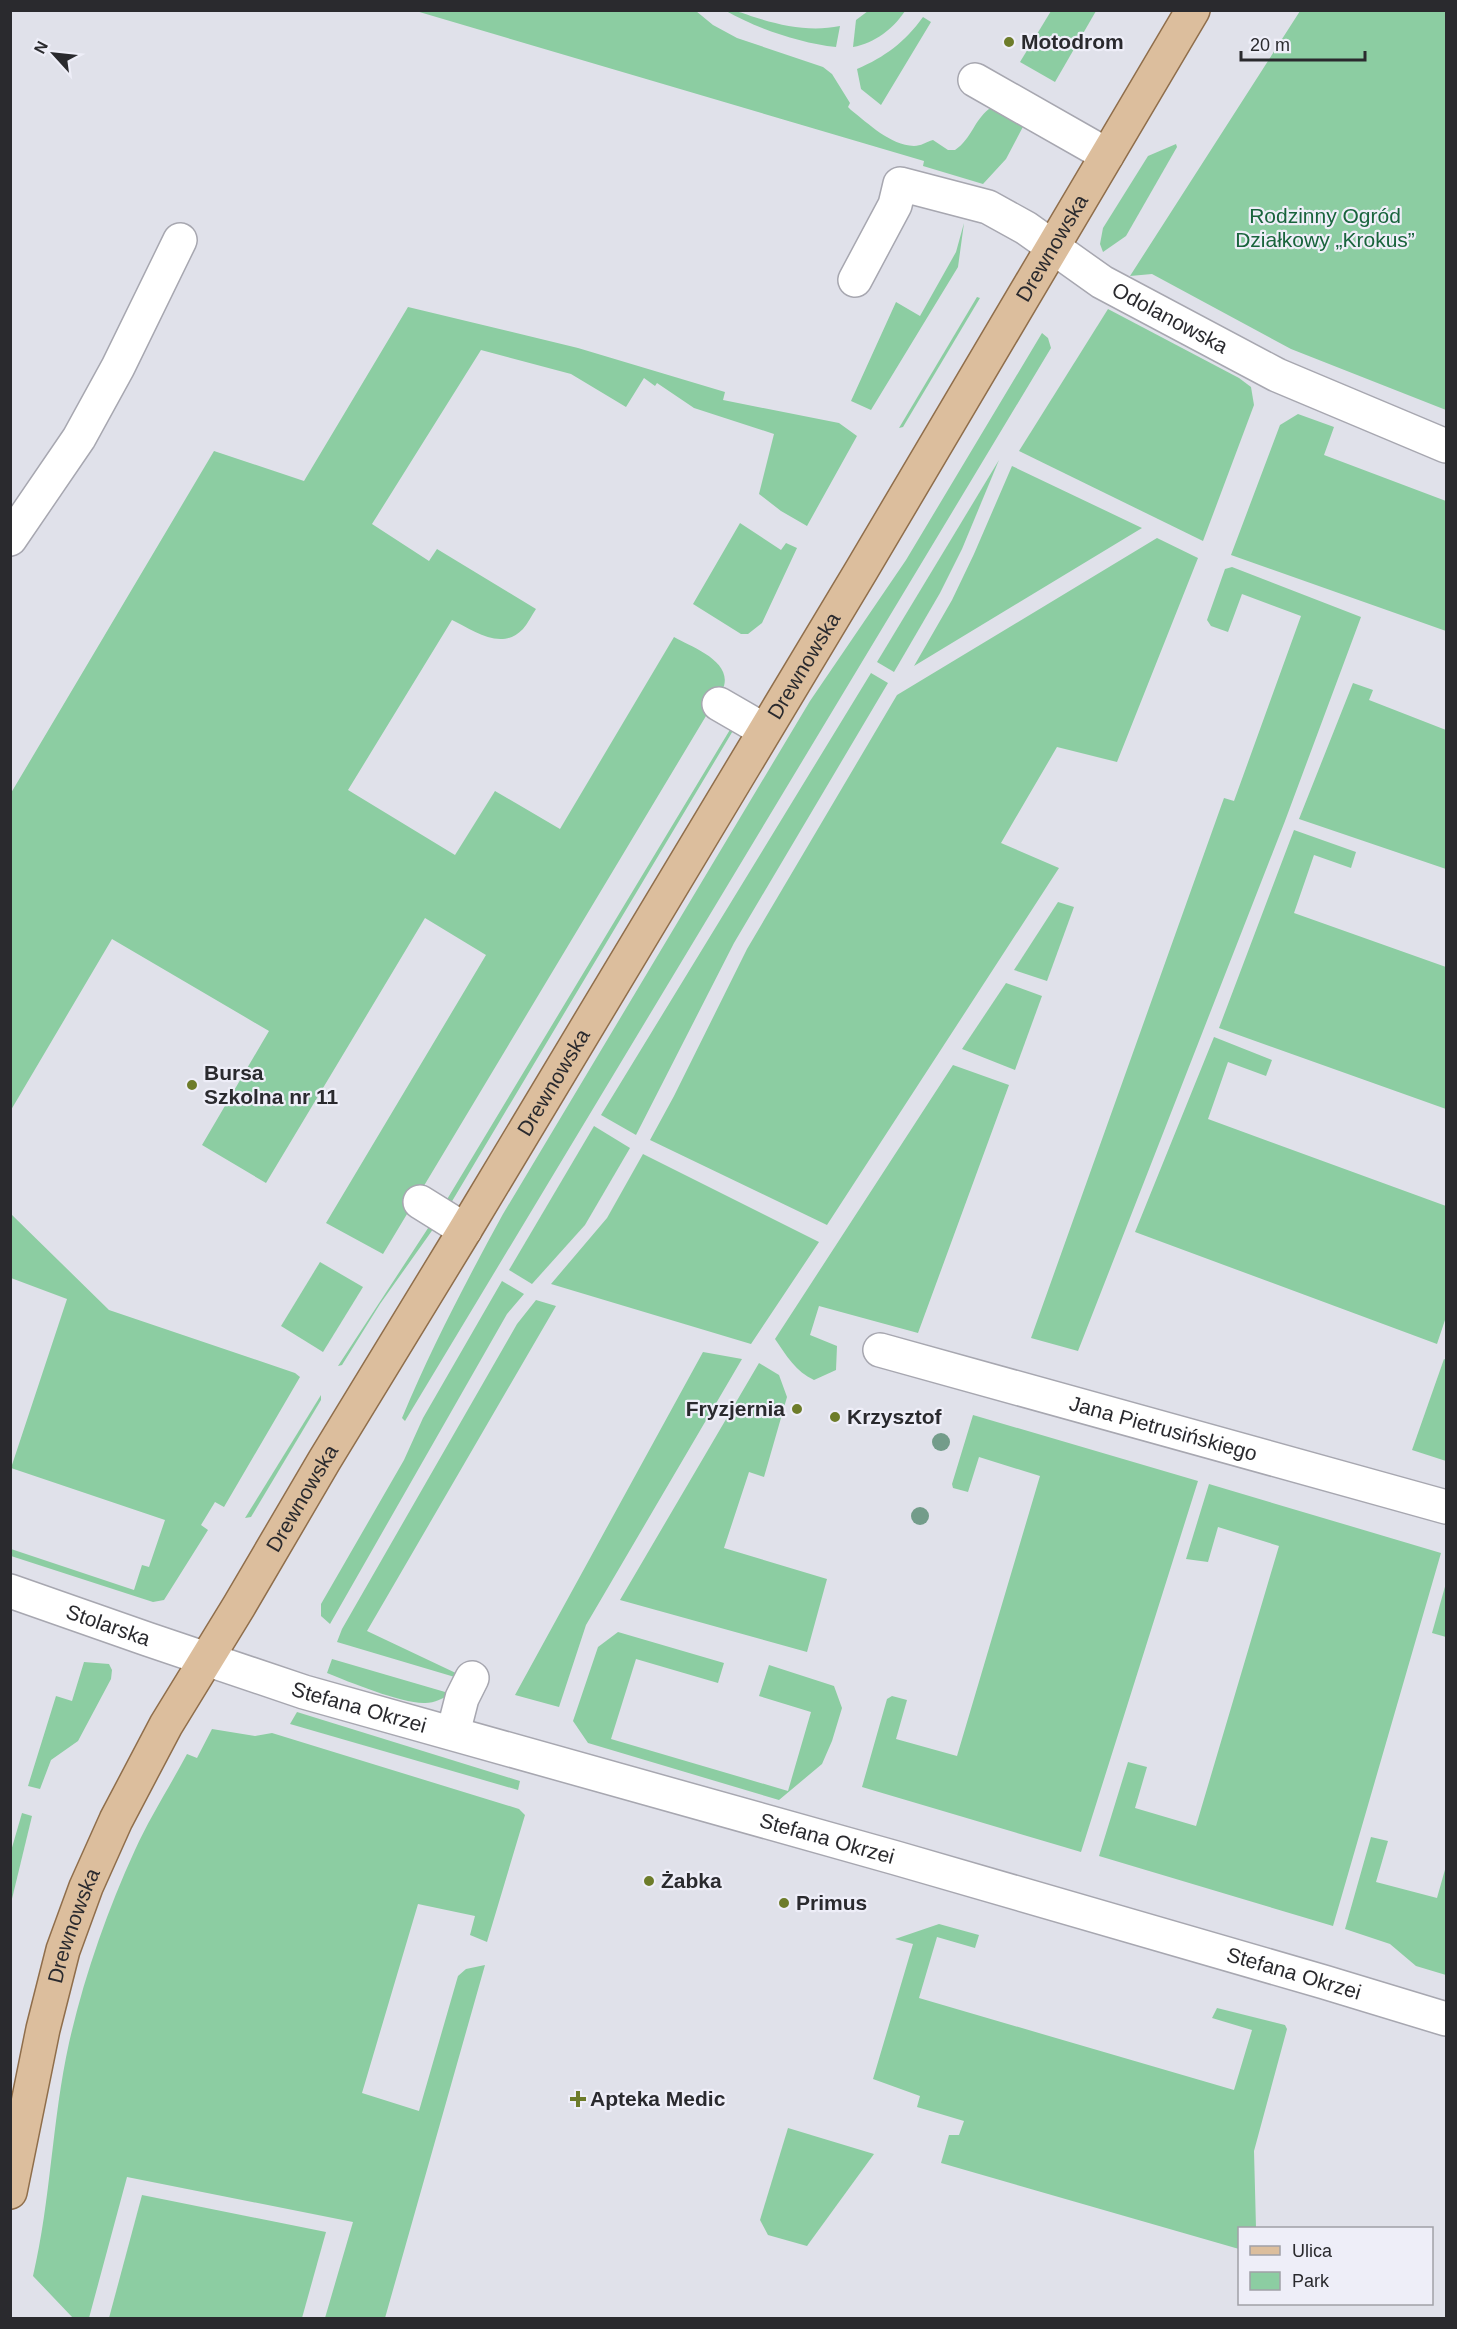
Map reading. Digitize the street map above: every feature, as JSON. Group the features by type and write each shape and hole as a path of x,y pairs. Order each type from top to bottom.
{"main road":[{"name":"Drewnowska","path":"10,2192 15,2154 63,1950 86,1887 116,1820 166,1725 861,571 1193,10"}],"street":[{"path":"975,80 1107,155"},
{"name":"Odolanowska","path":"855,280 895,205 900,184 988,207 1017,222 1102,282 1277,375 1446,446"},
{"path":"10,538 79,438 118,367 180,240"},
{"path":"719,704 764,730"},
{"path":"420,1202 465,1230"},
{"name":"Jana Pietrusińskiego","path":"880,1350 1446,1507"},
{"name":"Stolarska","path":"10,1591 206,1659"},
{"name":"Stefana Okrzei","path":"206,1659 304,1692 942,1871 1446,2019"},
{"path":"453,1733 462,1698 472,1678"}],"green space":[{"path":"416,11 696,11 713,25 737,38 823,67 832,74 850,103 848,107 880,133 905,145 921,145 933,140 948,150 955,150 966,140 981,116 992,107 1026,121 1006,159 983,184 923,166 924,161"},
{"path":"726,11 797,27 840,26 836,47 780,34"},
{"path":"868,11 905,11 883,34 853,47 856,20"},
{"path":"1051,11 1096,11 1055,82 1020,62"},
{"name":"Rodzinny Ogród Działkowy „Krokus”","path":"1300,11 1446,11 1446,410 1291,349 1152,274 1130,276"},
{"path":"923,17 931,22 881,105 861,89 857,69 894,48"},
{"path":"1176,144 1177,147 1126,236 1103,252 1100,244 1103,228 1148,156"},
{"path":"964,223 958,267 871,410 851,401 896,302 920,316 956,252"},
{"path":"977,297 980,298 903,427 899,428"},
{"path":"408,307 578,348 725,392 723,400 839,423 857,436 807,526 781,511 759,494 774,434 694,408 657,383 655,386 644,378 626,407 571,374 481,350 372,524 429,561 437,549 536,609 523,629 506,639 487,637 452,620 348,790 455,855 495,791 560,829 674,637 716,662 725,677 724,686 383,1254 326,1223 486,955 425,918 266,1183 202,1145 269,1031 112,939 11,1110 11,793 214,451 304,481"},
{"path":"1108,309 1239,378 1251,387 1254,405 1203,541 1019,451"},
{"path":"1042,333 1048,338 1051,348 405,1421 402,1418 425,1366 503,1214 810,701 906,560"},
{"path":"1298,414 1334,427 1324,455 1446,501 1446,631 1231,555 1280,425"},
{"path":"999,460 962,549 940,593 894,672 877,662"},
{"path":"1012,466 1142,528 914,666 952,600"},
{"path":"740,523 781,550 786,543 797,548 762,623 748,634 741,634 693,604"},
{"path":"1157,538 1198,558 1117,762 1057,747 1001,843 1059,868 827,1225 650,1140 747,949 897,695"},
{"path":"1232,567 1361,617 1285,821 1078,1351 1031,1338 1224,798 1234,801 1301,616 1242,594 1228,632 1211,626 1207,620 1225,569"},
{"path":"871,673 888,683 734,943 636,1135 601,1115"},
{"path":"1353,683 1373,690 1369,700 1446,730 1446,869 1299,819"},
{"path":"734,723 737,724 448,1208 443,1206"},
{"path":"1294,830 1356,852 1351,868 1314,855 1294,913 1446,967 1446,1109 1219,1028"},
{"path":"1058,902 1074,907 1047,981 1014,970"},
{"path":"1006,983 1042,996 1015,1070 962,1049"},
{"path":"1214,1037 1272,1060 1266,1076 1228,1062 1208,1119 1446,1206 1446,1317 1437,1344 1135,1232"},
{"path":"953,1065 1009,1085 918,1333 819,1306 810,1335 837,1346 836,1370 814,1380 797,1368 775,1339"},
{"path":"594,1126 630,1148 585,1225 532,1284 509,1270"},
{"path":"643,1154 819,1242 751,1344 551,1284 607,1218"},
{"path":"11,1214 109,1310 295,1373 300,1377 224,1507 215,1502 201,1525 208,1530 164,1600 153,1602 11,1556 11,1549 134,1590 142,1565 149,1567 165,1520 11,1468 67,1299 11,1278"},
{"path":"432,1222 436,1225 380,1304 342,1365 338,1366"},
{"path":"320,1262 363,1287 323,1352 281,1326"},
{"path":"502,1281 524,1294 507,1314 330,1624 321,1616 321,1604 404,1460 423,1418"},
{"path":"536,1300 556,1306 367,1631 460,1675 458,1678 337,1642 342,1629 517,1324"},
{"path":"703,1352 742,1359 586,1625 559,1707 515,1695"},
{"path":"1444,1359 1446,1360 1446,1461 1412,1450"},
{"path":"759,1363 779,1375 787,1397 764,1477 749,1472 724,1548 827,1579 807,1652 620,1600"},
{"path":"321,1395 321,1400 251,1517 245,1518"},
{"path":"973,1415 1198,1481 1081,1852 862,1787 887,1699 892,1696 907,1700 896,1739 957,1756 1040,1476 979,1457 968,1492 953,1488 952,1484"},
{"path":"1209,1484 1441,1553 1333,1926 1099,1856 1128,1762 1147,1767 1135,1808 1196,1826 1279,1546 1218,1527 1208,1562 1186,1559"},
{"path":"1446,1583 1446,1637 1432,1633"},
{"path":"618,1632 724,1663 718,1683 636,1659 611,1739 788,1791 811,1712 759,1696 769,1665 834,1686 842,1708 822,1764 779,1800 588,1743 573,1721 598,1647"},
{"path":"332,1659 452,1694 425,1703 390,1696 327,1673"},
{"path":"84,1662 109,1664 112,1670 111,1679 78,1741 51,1760 40,1789 28,1786 56,1696 72,1701"},
{"path":"297,1712 520,1781 518,1790 290,1724"},
{"path":"212,1729 255,1736 272,1733 519,1809 525,1815 487,1942 470,1935 475,1916 418,1904 362,2093 419,2111 458,1976 466,1969 485,1965 385,2318 325,2318 353,2222 127,2177 89,2318 73,2318 33,2276 44,2218 63,2072 89,1969 115,1897 141,1838 187,1754 197,1758"},
{"path":"22,1813 32,1816 11,1903 11,1851"},
{"path":"1371,1837 1388,1841 1376,1882 1437,1898 1446,1866 1446,1975 1416,1966 1390,1944 1345,1929"},
{"path":"939,1924 979,1935 975,1948 937,1937 919,1998 1234,2090 1252,2030 1212,2018 1217,2008 1285,2025 1287,2029 1254,2151 1256,2227 1238,2227 1238,2249 941,2163 949,2135 959,2135 964,2121 917,2107 920,2096 873,2079 913,1944 895,1939"},
{"path":"788,2128 874,2154 807,2246 768,2235 760,2220"},
{"path":"142,2195 326,2232 302,2318 109,2318"}],"place":[{"name":"Motodrom","path":"1009,42"},
{"name":"Bursa Szkolna nr 11","path":"192,1085"},
{"name":"Fryzjernia","path":"797,1409"},
{"name":"Krzysztof","path":"835,1417"},
{"name":"Żabka","path":"649,1881"},
{"name":"Primus","path":"784,1903"},
{"name":"Apteka Medic","path":"578,2099"}]}
